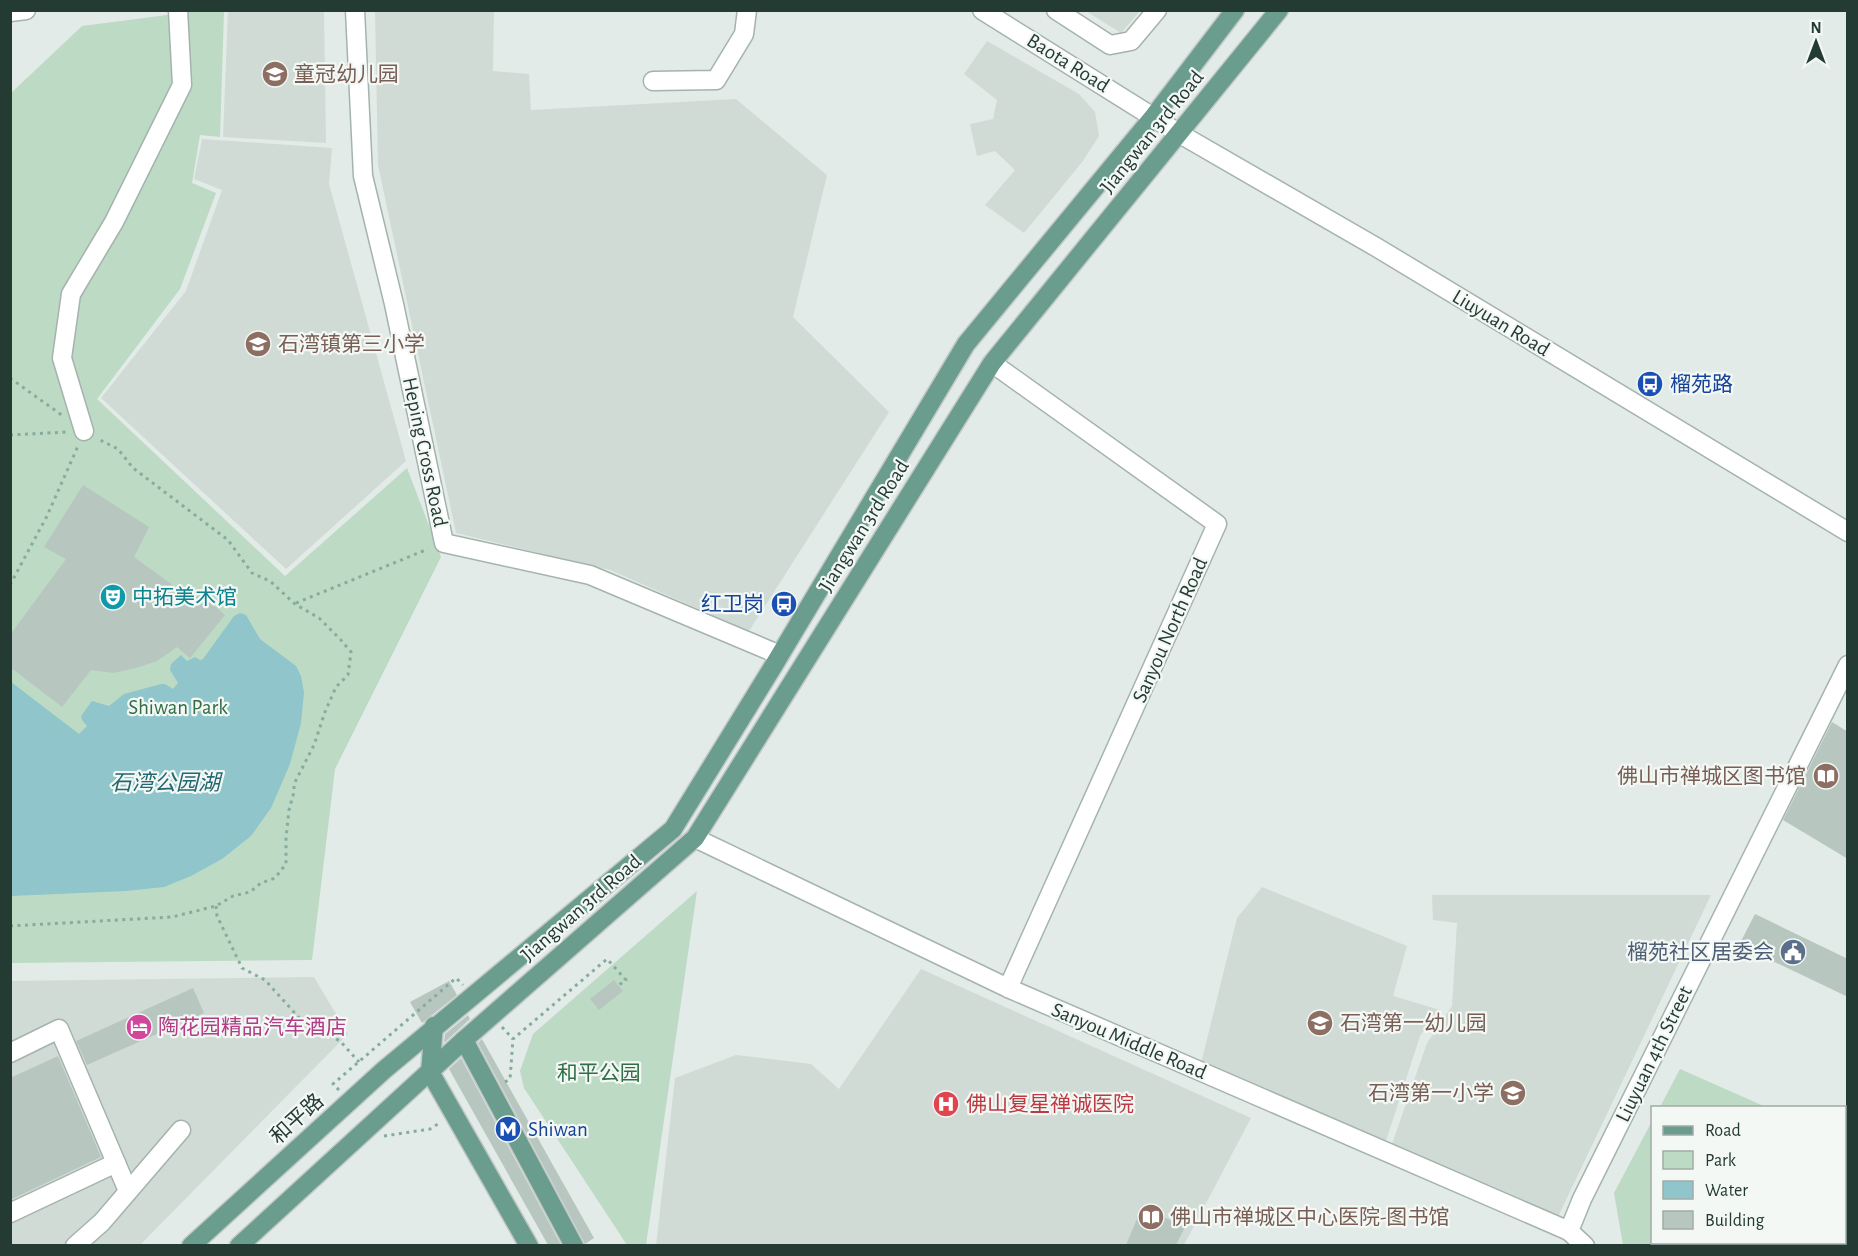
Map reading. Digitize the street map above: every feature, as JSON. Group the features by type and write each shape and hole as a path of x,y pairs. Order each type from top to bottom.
{"main road":[{"name":"Jiangwan 3rd Road","path":"434,1026 673,829 966,344 1154,116 1235,10"},
{"name":"Jiangwan 3rd Road","path":"464,1040 695,838 992,363 1279,10"},
{"path":"529,1245 430,1072 434,1026 464,1040 574,1245"},
{"name":"和平路","path":"191,1245 434,1026"},
{"path":"239,1245 464,1040"}],"street":[{"path":"10,12 26,10"},
{"path":"84,431 62,358 71,294 114,222 182,85 178,10"},
{"name":"Heping Cross Road","path":"355,10 363,176 394,304 444,543 590,575 780,655"},
{"path":"653,81 716,80 744,34 747,10"},
{"name":"Baota Road","path":"982,10 1154,116"},
{"path":"1056,10 1110,45 1131,41 1157,10"},
{"name":"Liuyuan Road","path":"1154,116 1180,134 1386,254 1848,532"},
{"name":"Sanyou North Road","path":"992,363 1218,524 1008,988"},
{"name":"Liuyuan 4th Street","path":"1569,1231 1582,1199 1848,665"},
{"name":"Sanyou Middle Road","path":"695,838 1008,988 1569,1231"},
{"path":"10,1053 59,1029 128,1191"},
{"path":"75,1245 102,1221 181,1130"},
{"path":"10,1213 116,1164"},
{"path":"1569,1231 1586,1245"}],"path":[{"path":"10,378 84,431 118,449 133,468 228,540 252,573 270,581 295,604 318,618 351,652 348,675 336,687 314,745 294,784 286,838 286,864 274,878 261,883 250,892 233,896 216,906 172,917 10,926"},
{"path":"10,435 84,431"},
{"path":"10,585 67,474 84,431"},
{"path":"295,604 444,543"},
{"path":"216,906 218,916 242,968 265,980 302,1021 340,1041 359,1062"},
{"path":"492,1090 510,1079 513,1039 607,959 626,980 619,985"},
{"path":"333,1084 456,978"},
{"path":"381,1137 430,1129 454,1114"}],"shaded area":[{"name":"童冠幼儿园","path":"228,11 324,11 326,143 223,137"},
{"path":"375,11 494,11 493,71 529,74 531,110 736,99 827,175 793,317 889,412 749,631 610,570 456,533 378,165"},
{"path":"1086,11 1140,11 1121,33"},
{"path":"987,41 1079,94 1095,112 1099,136 1083,161 1024,233 985,205 1015,170 995,151 977,156 970,124 993,119 997,100 964,74"},
{"name":"石湾镇第三小学","path":"202,139 332,148 329,184 406,461 286,569 101,398 186,291 222,190 194,179"},
{"name":"石湾第一幼儿园","path":"1262,887 1407,946 1393,996 1440,1010 1420,1036 1386,1141 1201,1063 1237,918"},
{"name":"石湾第一小学","path":"1432,895 1711,895 1557,1219 1392,1144 1427,1043 1452,1006 1457,923 1433,920"},
{"name":"佛山复星禅诚医院","path":"921,969 1251,1118 1184,1245 656,1246 675,1078 736,1055 811,1064 839,1089"},
{"path":"314,977 348,1034 140,1245 11,1245 10,981"}],"green space":[{"name":"Shiwan Park","path":"198,11 224,11 220,137 200,135 192,183 216,193 180,289 97,399 285,576 407,468 441,557 335,769 312,960 11,963 11,93 82,26"},
{"name":"和平公园","path":"697,891 646,1245 627,1245 524,1088 520,1071 533,1034"},
{"path":"1680,1069 1764,1106 1661,1106"},
{"path":"1846,1110 1848,1111 1847,1245 1623,1245 1614,1193 1651,1123 1651,1244 1846,1244"}],"water":[{"name":"石湾公园湖","path":"240,613 246,615 260,639 296,666 301,676 304,693 301,723 290,764 271,808 251,836 222,859 191,876 164,887 11,896 11,682 79,734 87,726 81,716 92,701 109,706 124,694 161,684 173,689 178,683 170,670 171,664 181,655 187,661 195,657 203,659 234,616"}],"building":[{"name":"中拓美术馆","path":"83,485 149,527 134,557 193,600 200,594 225,615 190,658 177,647 157,661 136,668 113,673 91,670 62,707 10,667 10,635 66,559 44,547"},
{"name":"佛山市禅城区图书馆","path":"1832,722 1848,732 1848,859 1783,820"},
{"name":"榴苑社区居委会","path":"1755,914 1848,959 1848,997 1739,945"},
{"path":"614,980 623,991 599,1010 590,999"},
{"path":"449,981 457,995 422,1023 410,1002"},
{"name":"陶花园精品汽车酒店","path":"193,988 204,1013 87,1065 76,1041"},
{"path":"468,1015 470,1019 444,1043 445,1034"},
{"path":"482,1039 594,1238 585,1244 478,1043"},
{"path":"58,1056 101,1157 10,1200 10,1078"},
{"path":"461,1058 561,1245 548,1245 449,1069"},
{"name":"佛山市禅城区中心医院-图书馆","path":"1142,1207 1185,1227 1176,1245 1126,1245"}],"place":[{"name":"童冠幼儿园","path":"275,74"},
{"name":"石湾镇第三小学","path":"258,344"},
{"name":"榴苑路","path":"1650,384"},
{"name":"中拓美术馆","path":"113,597"},
{"name":"红卫岗","path":"784,604"},
{"name":"佛山市禅城区图书馆","path":"1826,776"},
{"name":"榴苑社区居委会","path":"1793,952"},
{"name":"石湾第一幼儿园","path":"1320,1023"},
{"name":"陶花园精品汽车酒店","path":"139,1027"},
{"name":"石湾第一小学","path":"1513,1093"},
{"name":"佛山复星禅诚医院","path":"946,1104"},
{"name":"Shiwan","path":"508,1129"},
{"name":"佛山市禅城区中心医院-图书馆","path":"1151,1217"}]}
